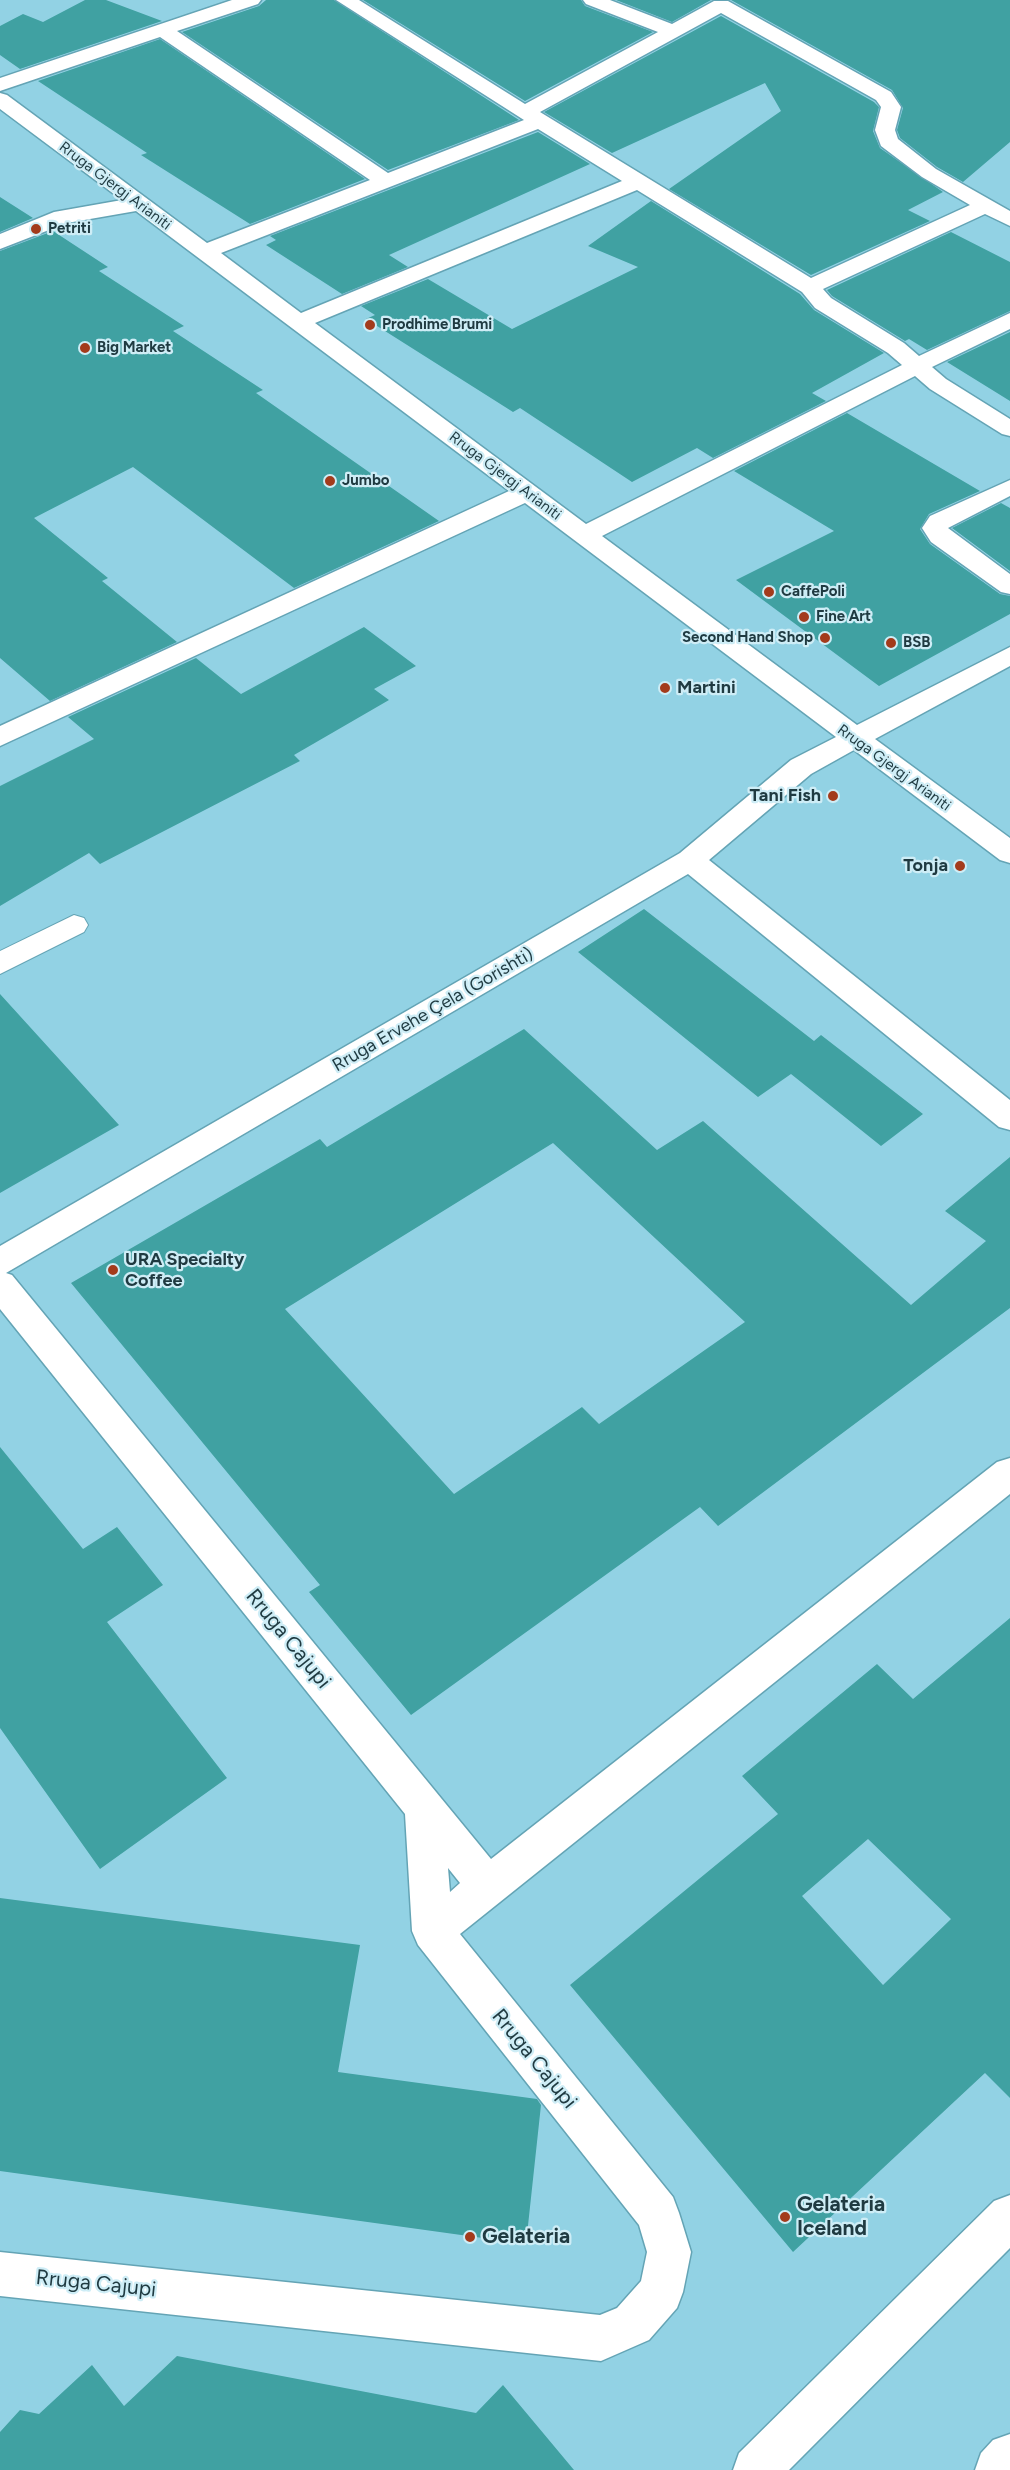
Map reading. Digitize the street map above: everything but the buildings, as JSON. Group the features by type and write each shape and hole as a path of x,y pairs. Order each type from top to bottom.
{"street":[{"path":"0,85 251,0"},
{"path":"346,0 810,287 823,303 896,348 938,384 1010,429"},
{"path":"593,0 674,31"},
{"path":"204,252 386,181 532,117 674,31 726,3 884,96 891,107 885,130 888,142 929,173 1010,220"},
{"path":"162,30 386,181"},
{"name":"Rruga Gjergj Arianiti","path":"0,99 528,492 852,738 1010,853"},
{"path":"298,322 638,182"},
{"path":"0,242 62,217 139,204"},
{"path":"810,287 986,206"},
{"path":"584,535 1010,320"},
{"path":"1010,487 939,521 936,528 940,537 1010,586"},
{"path":"0,737 528,492"},
{"name":"Rruga Ervehe Çela (Gorishti)","path":"0,1262 690,860 801,767 1010,656"},
{"path":"690,860 1010,1118"},
{"name":"Rruga Cajupi","path":"0,1285 488,1886"},
{"path":"432,1931 1010,1473"},
{"path":"424,1807 432,1931"},
{"name":"Rruga Cajupi","path":"0,2274 601,2338 633,2324 661,2292 669,2252 657,2213 432,1931"},
{"path":"756,2470 1010,2217"},
{"path":"998,2470 1010,2457"}],"lane":[{"path":"0,964 74,925"}],"place":[{"name":"Petriti","path":"36,229"},
{"name":"Prodhime Brumi","path":"370,325"},
{"name":"Big Market","path":"85,348"},
{"name":"Jumbo","path":"330,481"},
{"name":"CaffePoli","path":"769,592"},
{"name":"Fine Art","path":"804,617"},
{"name":"Second Hand Shop","path":"825,638"},
{"name":"BSB","path":"891,643"},
{"name":"Martini","path":"665,688"},
{"name":"Tani Fish","path":"833,796"},
{"name":"Tonja","path":"960,866"},
{"name":"URA Specialty Coffee","path":"113,1270"},
{"name":"Gelateria Iceland","path":"785,2217"},
{"name":"Gelateria","path":"470,2237"}]}
